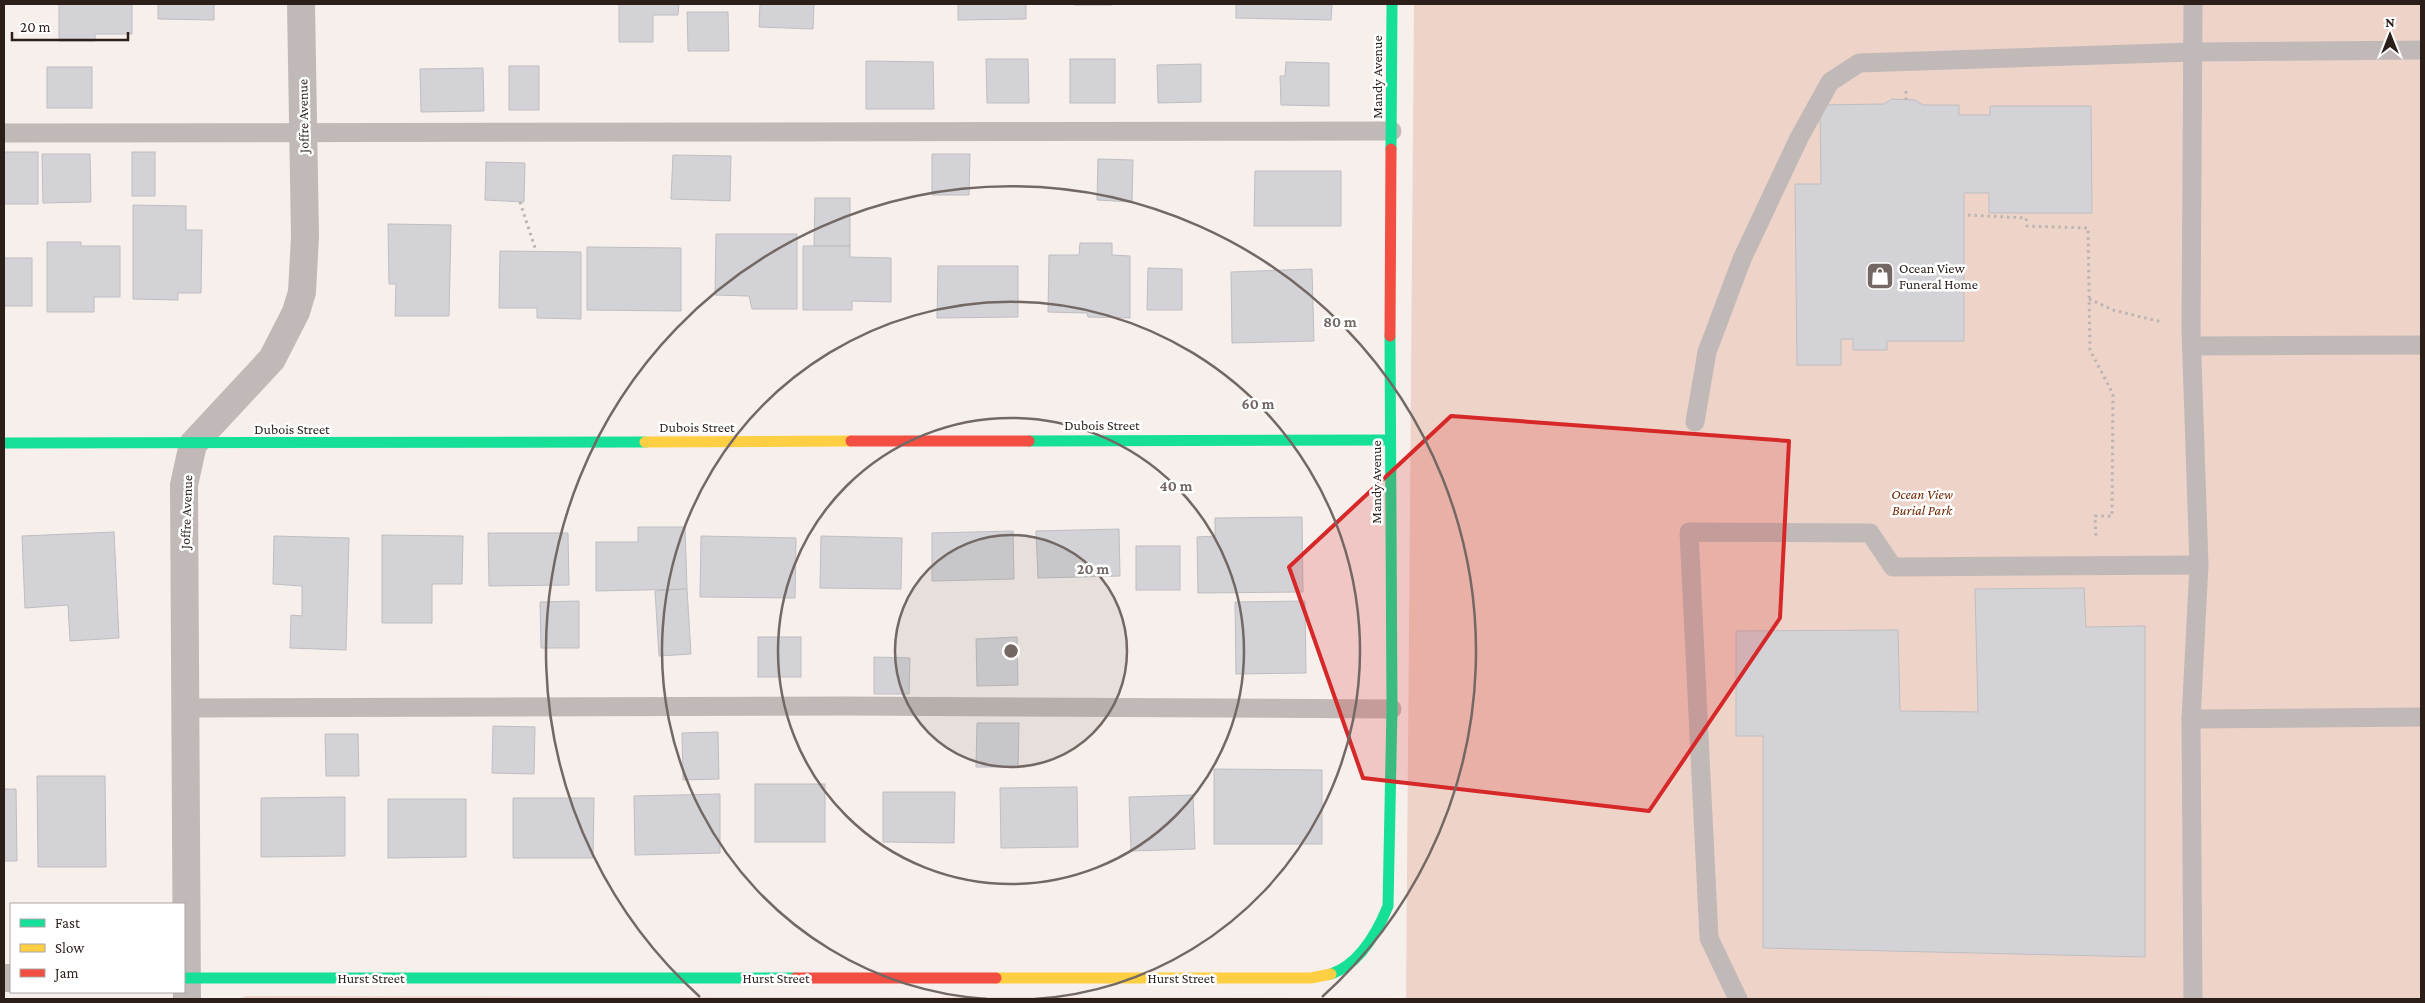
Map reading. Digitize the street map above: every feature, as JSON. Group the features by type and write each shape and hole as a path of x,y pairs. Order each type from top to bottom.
{"street":[{"name":"Joffre Avenue","path":"186,985 184,485 193,444 272,359 296,312 302,292 304,255 301,4"},
{"name":"Mandy Avenue","path":"1361,953 1378,932 1388,906 1392,709 1390,440 1392,4"},
{"name":"Dubois Street","path":"4,443 1390,440"},
{"name":"Hurst Street","path":"186,985 1312,978 1338,971 1361,953"}],"lane":[{"path":"2193,4 2192,338 2199,565 2190,719 2193,999"},
{"path":"1695,422 1707,352 1742,258 1799,138 1830,82 1858,63 2193,52 2421,50"},
{"path":"4,133 1392,131"},
{"path":"2192,338 2421,345"},
{"path":"1738,999 1709,938 1689,532 1870,533 1893,567 2199,565"},
{"path":"186,708 856,706 1392,709"},
{"path":"2190,719 2421,717"}],"path":[{"path":"520,202 536,251"},
{"path":"1968,215 2026,218 2027,226 2088,228 2090,350 2114,394 2112,516 2095,516"},
{"path":"2089,299 2192,338"}],"highlighted area":[{"path":"1451,416 1789,441 1780,618 1649,811 1363,778 1289,567"}],"green space":[{"name":"Ocean View Burial Park","path":"1414,4 2421,4 2421,999 236,999 247,996 1406,998"}],"building":[{"path":"59,4 132,4 132,34 95,34 95,41 59,41"},
{"path":"158,4 214,4 214,20 158,19"},
{"path":"619,4 679,4 678,15 653,15 653,42 619,42"},
{"path":"760,4 814,4 813,29 759,27"},
{"path":"958,4 1026,4 1026,19 958,20"},
{"path":"1111,4 1111,5 1075,5"},
{"path":"1236,4 1332,4 1331,20 1236,18"},
{"path":"687,12 728,12 729,51 688,51"},
{"path":"986,59 1028,59 1029,103 987,103"},
{"path":"1070,59 1115,59 1115,103 1070,103"},
{"path":"866,61 933,62 934,109 866,109"},
{"path":"1286,62 1329,63 1329,106 1281,105 1280,76 1285,76"},
{"path":"1201,64 1201,102 1158,103 1157,65"},
{"path":"509,66 539,66 539,110 509,110"},
{"path":"47,67 92,67 92,108 47,108"},
{"path":"483,68 484,111 421,112 420,69"},
{"name":"Ocean View Funeral Home","path":"1892,99 1915,100 1923,105 1959,105 1959,115 1990,115 1990,106 2091,106 2092,213 1989,213 1989,193 1964,193 1964,341 1887,341 1887,350 1853,350 1853,339 1841,339 1841,365 1797,365 1795,184 1821,184 1820,105 1884,104"},
{"path":"4,152 38,152 38,204 4,204"},
{"path":"132,152 155,152 155,196 132,196"},
{"path":"42,154 90,154 91,202 43,203"},
{"path":"932,154 970,154 969,195 932,195"},
{"path":"673,155 731,156 730,201 671,199"},
{"path":"1098,159 1133,160 1132,202 1097,200"},
{"path":"486,162 525,163 524,202 485,200"},
{"path":"1255,171 1341,171 1341,226 1254,226"},
{"path":"815,198 850,198 850,246 814,246"},
{"path":"133,205 186,206 186,230 202,230 201,293 178,293 178,300 133,299"},
{"path":"388,224 451,225 449,316 395,316 396,284 389,284"},
{"path":"716,234 797,234 797,309 752,309 749,296 715,295"},
{"path":"47,242 81,242 81,246 120,246 120,297 94,297 94,312 47,312"},
{"path":"1080,243 1112,243 1112,255 1130,256 1130,318 1088,317 1087,313 1048,312 1049,255 1079,255"},
{"path":"803,246 850,246 850,257 891,258 891,302 852,301 852,310 803,310"},
{"path":"587,247 681,248 681,311 587,310"},
{"path":"500,251 581,252 581,319 537,318 537,308 499,308"},
{"path":"4,258 32,258 32,306 4,306"},
{"path":"938,266 1018,266 1018,317 937,318"},
{"path":"1148,268 1182,269 1182,310 1147,310"},
{"path":"1312,269 1314,341 1232,343 1231,272"},
{"path":"1302,517 1303,592 1198,593 1197,537 1215,536 1215,518"},
{"path":"638,527 685,527 687,589 596,591 596,542 638,542"},
{"path":"1119,529 1120,576 1038,578 1036,531"},
{"path":"1013,531 1014,579 932,581 932,533"},
{"path":"114,532 119,638 70,641 68,605 25,608 22,536"},
{"path":"488,533 568,533 569,585 489,586"},
{"path":"382,535 463,536 462,584 432,584 432,623 382,623"},
{"path":"274,536 349,538 346,650 290,648 291,615 302,616 302,586 273,584"},
{"path":"701,536 796,538 795,598 700,597"},
{"path":"821,536 902,538 901,589 820,588"},
{"path":"1136,546 1180,546 1180,590 1136,590"},
{"path":"2084,588 2086,627 2145,626 2145,957 1763,948 1763,736 1736,736 1736,631 1898,630 1900,711 1978,712 1975,589"},
{"path":"687,589 691,654 659,656 655,591"},
{"path":"579,601 579,648 541,648 540,602"},
{"path":"1305,601 1306,673 1236,674 1235,602"},
{"path":"758,637 801,637 801,677 758,677"},
{"path":"1017,637 1018,685 977,686 976,639"},
{"path":"874,657 910,658 909,694 874,694"},
{"path":"977,723 1019,723 1018,767 976,767"},
{"path":"493,726 535,727 534,774 492,773"},
{"path":"718,732 719,779 683,780 682,733"},
{"path":"325,734 358,734 359,776 326,776"},
{"path":"1214,769 1322,770 1322,844 1214,844"},
{"path":"37,776 105,776 106,867 38,867"},
{"path":"755,784 825,784 825,842 755,842"},
{"path":"1077,787 1078,847 1001,848 1000,788"},
{"path":"4,789 16,789 17,861 4,861"},
{"path":"883,792 955,792 954,843 883,842"},
{"path":"720,794 720,853 635,855 634,796"},
{"path":"1193,795 1195,849 1131,851 1129,797"},
{"path":"345,797 345,856 261,857 261,798"},
{"path":"513,798 594,798 593,858 513,858"},
{"path":"388,799 466,799 466,857 388,858"}],"traffic: fast":[{"path":"1391,149 1392,4"},
{"path":"1331,974 1351,963 1359,955 1379,927 1388,906 1392,709 1390,336"},
{"path":"1029,441 1390,440"},
{"path":"4,443 645,442"},
{"path":"185,978 795,978"}],"traffic: slow":[{"path":"645,442 851,441"},
{"path":"996,978 1311,978 1331,974"}],"traffic: jam":[{"path":"1390,336 1391,149"},
{"path":"851,441 1029,441"},
{"path":"795,978 996,978"}],"place":[{"name":"Ocean View Funeral Home","path":"1880,276"}]}
